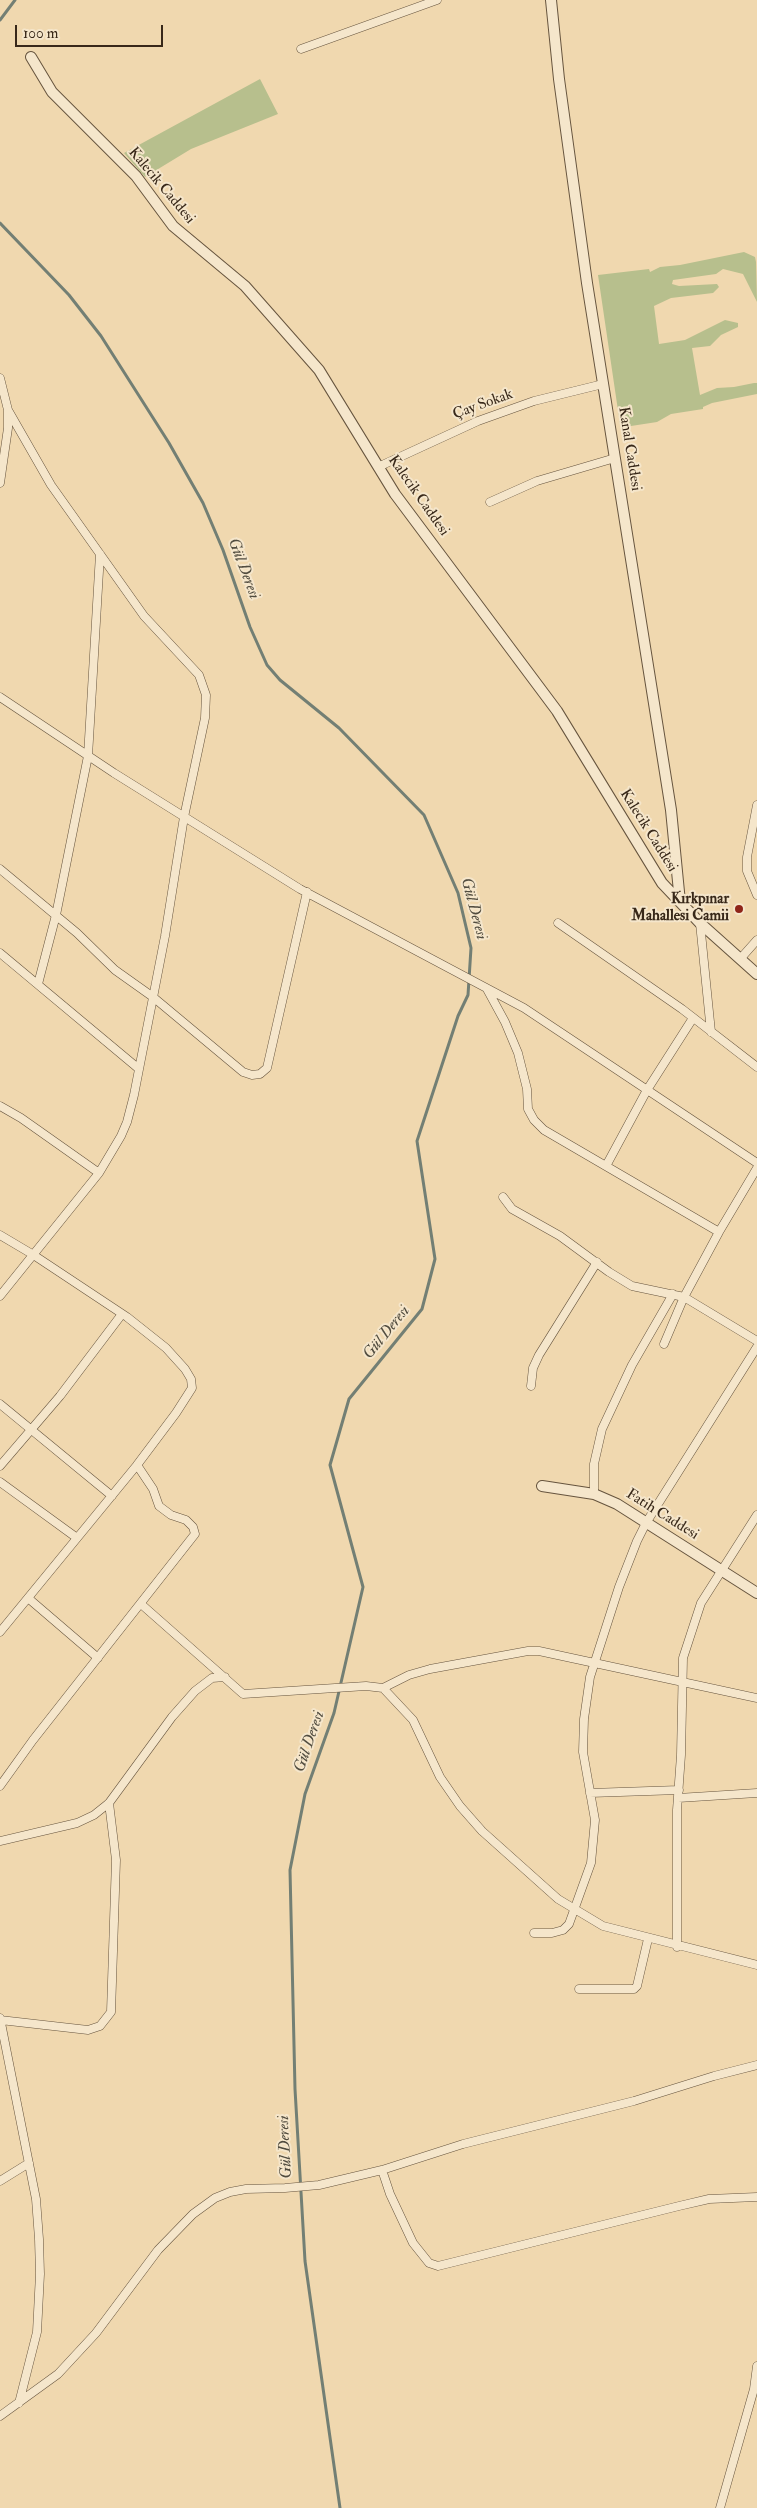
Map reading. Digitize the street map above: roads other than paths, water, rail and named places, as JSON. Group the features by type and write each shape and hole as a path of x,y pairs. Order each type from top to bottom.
{"street":[{"path":"301,49 437,0"},
{"name":"Kanal Caddesi","path":"551,0 559,79 603,384 671,810 680,902"},
{"name":"Kalecik Caddesi","path":"31,57 52,92 136,176 173,226 245,286 304,351 329,383 395,494 557,711 652,869 700,923 757,974"},
{"path":"0,378 8,410 8,428 0,483"},
{"name":"Çay Sokak","path":"378,466 478,421 534,401 603,384"},
{"path":"0,1296 98,1173 124,1129 134,1095 153,997 184,817 205,718 206,695 199,675 144,616 51,485 8,410"},
{"path":"490,502 537,481 615,458"},
{"path":"38,984 56,915 88,756 100,554"},
{"path":"0,697 184,817 307,892 524,1008 757,1164"},
{"path":"757,805 747,857 748,871 757,895"},
{"path":"0,869 56,915 115,970 153,997 243,1072 256,1075 267,1068 307,892"},
{"path":"700,923 711,1032"},
{"path":"558,924 693,1018 757,1067"},
{"path":"741,958 757,940"},
{"path":"0,953 139,1070"},
{"path":"486,987 506,1022 518,1053 527,1089 528,1109 534,1120 544,1130 718,1232"},
{"path":"606,1166 647,1090 693,1018"},
{"path":"0,1106 21,1118 98,1173"},
{"path":"664,1344 684,1297 718,1232 757,1168"},
{"path":"503,1197 512,1210 560,1236 632,1286 684,1297 757,1341"},
{"path":"0,1235 122,1314 166,1348 191,1379 192,1388 186,1399 137,1465 0,1632"},
{"path":"532,1386 533,1368 539,1355 597,1262"},
{"path":"594,1494 594,1464 602,1429 632,1366 673,1294"},
{"path":"0,1466 60,1396 122,1314"},
{"path":"534,1933 562,1930 569,1924 576,1911 594,1848 595,1820 584,1743 584,1719 594,1662 619,1587 637,1540 646,1523 686,1464 757,1347"},
{"path":"0,1404 112,1496"},
{"path":"0,1786 33,1740 195,1534 193,1527 186,1520 171,1515 159,1506 153,1489 137,1465"},
{"path":"0,1482 78,1538"},
{"name":"Fatih Caddesi","path":"542,1486 594,1494 617,1504 757,1593"},
{"path":"677,1946 678,1794 683,1658 692,1625 701,1603 757,1515"},
{"path":"28,1598 98,1658"},
{"path":"141,1604 244,1694 366,1686 383,1688 409,1675 430,1669 528,1651 551,1653 757,1698"},
{"path":"0,1841 78,1823 94,1815 109,1803 172,1717 194,1691 212,1678 224,1677"},
{"path":"383,1688 413,1720 440,1777 471,1818 512,1860 558,1899 602,1926 757,1965"},
{"path":"590,1793 757,1793"},
{"path":"19,2403 37,2332 40,2274 36,2199 0,2019 88,2030 100,2026 111,2012 116,1860 109,1803"},
{"path":"579,1989 634,1989 637,1986 648,1939"},
{"path":"0,2416 58,2374 124,2299 158,2250 194,2214 215,2198 230,2192 254,2188 319,2185 382,2170 463,2144 634,2101 714,2076 757,2065"},
{"path":"0,2181 29,2163"},
{"path":"382,2170 390,2194 413,2243 430,2263 438,2266 709,2199 757,2197"},
{"path":"720,2508 755,2395 757,2366"}],"waterway":[{"name":"Gül Deresi","path":"0,20 15,0"},
{"name":"Gül Deresi","path":"0,223 69,295 101,336 169,443 203,503 223,550 250,627 267,665 280,680 339,728 424,815 458,893 471,948 468,995 458,1016 417,1141 435,1259 422,1309 349,1399 330,1465 363,1587 334,1713 305,1794 290,1870 295,2089 305,2261 340,2508"}],"place":[{"name":"Kırkpınar Mahallesi Camii","path":"739,909"}]}
